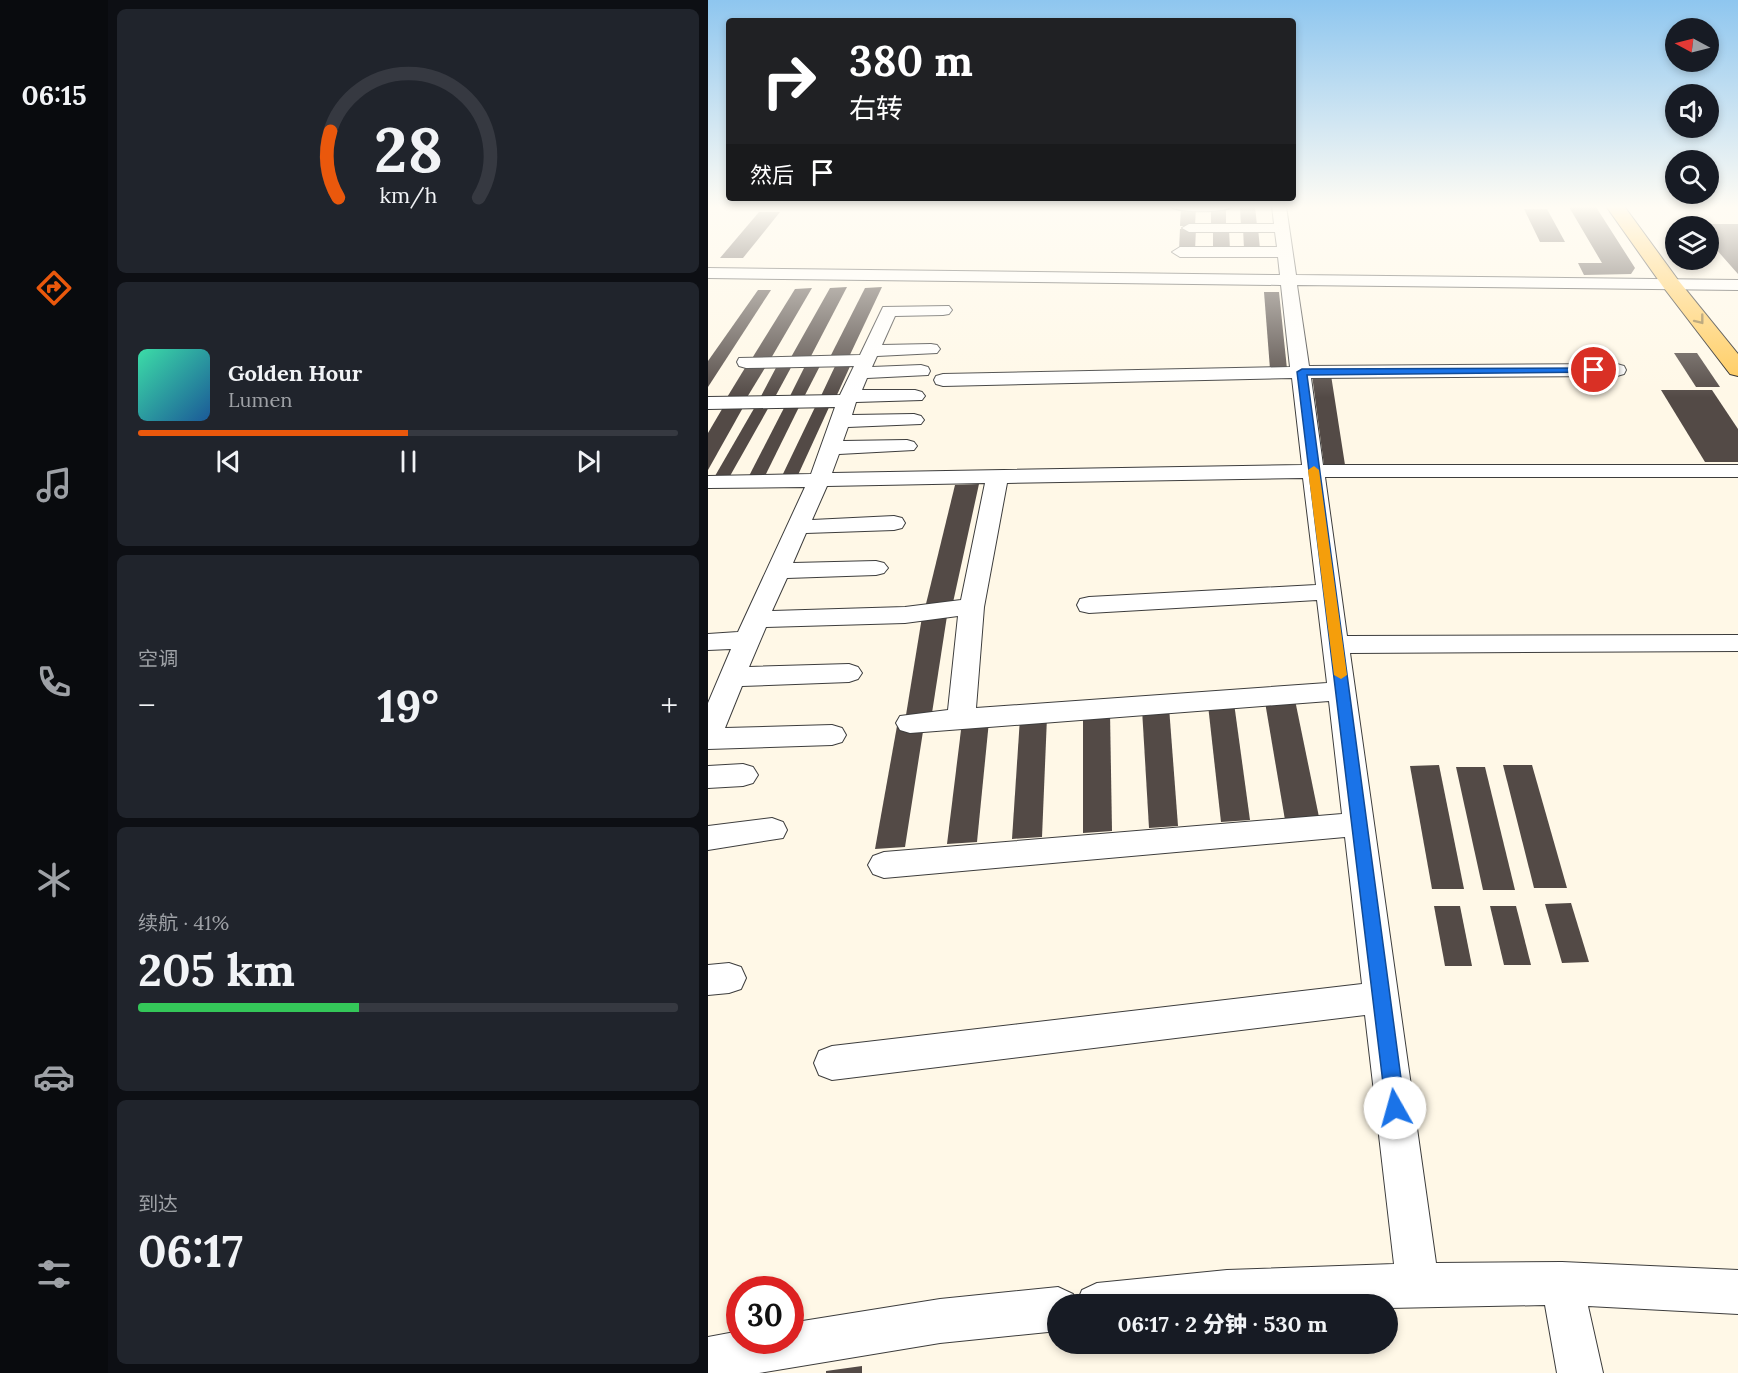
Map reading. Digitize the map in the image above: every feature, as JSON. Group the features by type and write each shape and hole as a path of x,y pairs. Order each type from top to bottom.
{"main road":[{"path":"1661,270 1738,369"},
{"path":"1685,270 1710,302"}],"street":[{"path":"708,273 761,270"},
{"path":"1288,270 1418,1285"},
{"path":"1546,270 1671,284 1738,285"},
{"path":"832,735 708,737 751,630 819,480 848,398 889,311 943,310"},
{"path":"881,330 903,329"},
{"path":"746,362 866,361 931,350"},
{"path":"866,361 921,371"},
{"path":"943,380 1302,372 1617,370"},
{"path":"708,403 915,396"},
{"path":"840,421 914,420"},
{"path":"830,448 907,446"},
{"path":"708,482 1314,471 1738,471"},
{"path":"961,720 972,608 997,477"},
{"path":"798,526 894,524"},
{"path":"778,570 876,568"},
{"path":"1089,605 1330,592"},
{"path":"708,642 751,630 972,608"},
{"path":"1337,645 1738,643"},
{"path":"732,676 849,673"},
{"path":"910,723 1343,691"},
{"path":"708,777 743,775"},
{"path":"884,865 1360,824"},
{"path":"708,838 772,830"},
{"path":"832,1063 1382,997"},
{"path":"1562,1283 1580,1373"},
{"path":"1207,1294 1418,1285 1562,1283 1738,1292"},
{"path":"708,1359 940,1321 1047,1310"}],"building":[{"path":"1582,270 1634,270 1631,274 1584,275"},
{"path":"847,287 810,358 790,359 830,288"},
{"path":"882,287 848,359 829,359 865,288"},
{"path":"812,288 770,360 751,360 795,289"},
{"path":"758,290 771,290 708,387 708,361"},
{"path":"1264,292 1279,292 1287,369 1270,369"},
{"path":"1674,353 1697,353 1720,387 1696,387"},
{"path":"779,362 794,362 775,397 760,398"},
{"path":"807,362 822,362 804,397 789,398"},
{"path":"837,362 852,362 836,397 820,398"},
{"path":"748,363 768,363 746,399 726,399"},
{"path":"1312,375 1331,375 1345,465 1324,465"},
{"path":"1661,390 1712,390 1738,429 1738,462 1705,462"},
{"path":"801,403 765,476 749,476 786,404"},
{"path":"817,403 831,403 798,475 782,476"},
{"path":"725,404 745,404 708,470 708,433"},
{"path":"756,405 770,405 730,476 715,476"},
{"path":"979,484 952,607 925,608 955,485"},
{"path":"947,616 932,713 906,715 922,617"},
{"path":"1295,700 1319,817 1285,820 1265,702"},
{"path":"1234,703 1250,820 1221,822 1208,705"},
{"path":"1169,707 1178,826 1149,828 1142,709"},
{"path":"1110,712 1112,831 1083,833 1083,714"},
{"path":"1047,717 1042,837 1012,839 1020,718"},
{"path":"989,721 977,842 947,844 962,722"},
{"path":"924,725 905,847 875,849 897,726"},
{"path":"1439,765 1464,889 1432,889 1410,766"},
{"path":"1503,765 1532,765 1567,888 1534,888"},
{"path":"1456,767 1485,767 1515,890 1483,890"},
{"path":"1571,903 1589,962 1562,963 1545,904"},
{"path":"1434,906 1460,906 1472,966 1445,966"},
{"path":"1490,906 1516,906 1531,965 1504,965"},
{"path":"862,1366 862,1373 826,1373 826,1371"}],"slow traffic":[{"path":"1314,470 1341,675"}],"route":[{"path":"1395,1108 1302,372 1594,370"}]}
